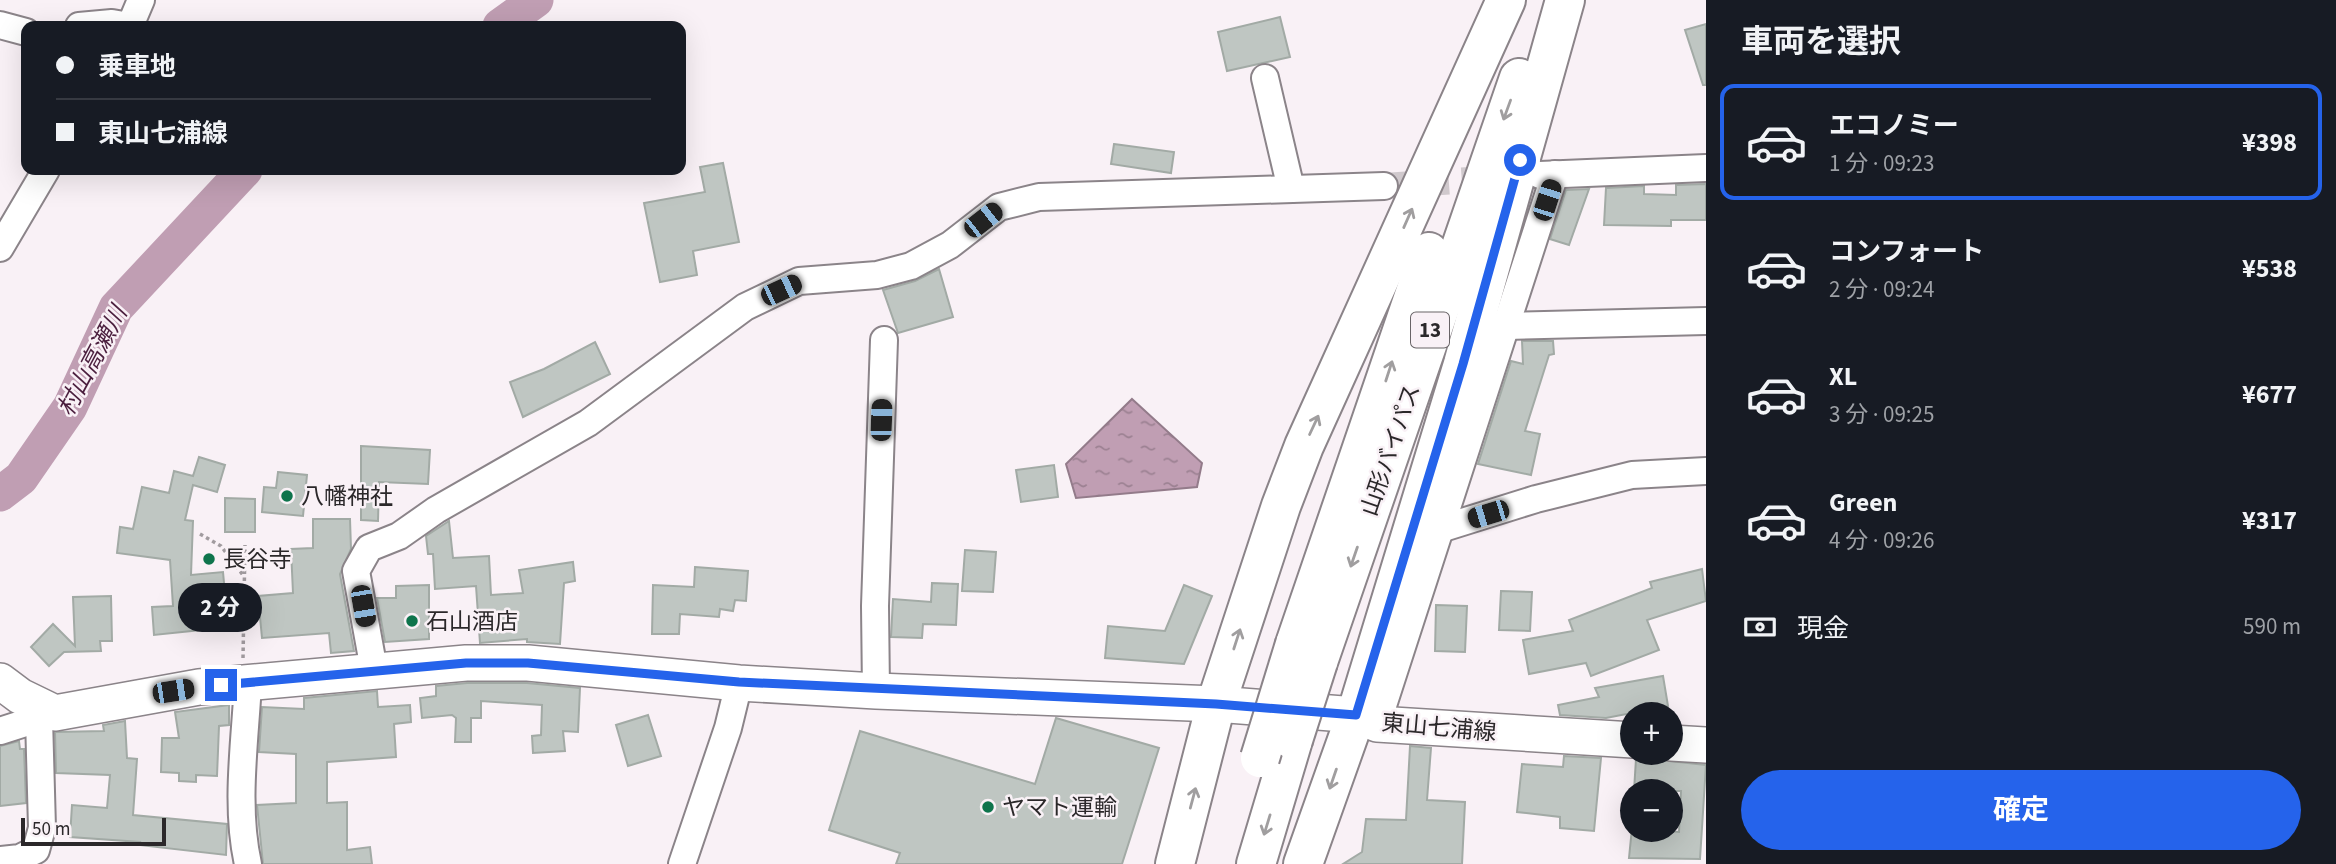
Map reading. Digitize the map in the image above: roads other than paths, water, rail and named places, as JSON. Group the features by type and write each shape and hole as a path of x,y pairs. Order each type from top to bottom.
{"highway":[{"path":"1175,864 1216,704 1281,506 1304,446 1506,0"},
{"name":"山形バイパス","path":"1255,864 1293,740 1306,653 1518,0"},
{"name":"山形バイパス","path":"1229,864 1260,758 1306,653 1548,0"},
{"path":"1303,864 1366,720 1565,0"}],"main road":[{"name":"東山七浦線","path":"47,716 148,695 245,683 466,663 528,663 876,691 1216,704 1366,720 1620,739"},
{"path":"0,681 47,716"},
{"path":"1683,744 1706,745"}],"street":[{"path":"132,21 141,0"},
{"path":"0,25 21,31"},
{"path":"1265,78 1291,189"},
{"path":"1366,720 1440,529 1506,326 1545,175 1706,168"},
{"path":"0,248 43,175"},
{"path":"374,670 356,571 369,548 400,536 436,510 588,423 745,307 799,281 877,275 911,266 950,245 999,207 1040,197 1384,186"},
{"path":"1506,326 1706,321"},
{"path":"876,691 875,606 884,340"},
{"path":"1440,529 1536,499 1632,475 1706,471"},
{"path":"682,864 728,729 739,682"},
{"path":"245,683 242,839 248,864"},
{"path":"0,731 47,716 42,828 36,850 14,861"}],"water":[{"path":"1132,399 1202,463 1197,487 1076,498 1066,464"}],"waterway":[{"name":"村山高瀬川","path":"507,21 536,0"},
{"name":"村山高瀬川","path":"0,494 21,478 70,407 116,308 240,175"}],"tunnel":[{"path":"1384,186 1497,178"}],"place":[{"name":"八幡神社","path":"287,496"},
{"name":"長谷寺","path":"209,559"},
{"name":"石山酒店","path":"412,621"},
{"name":"ヤマト運輸","path":"988,807"}]}
